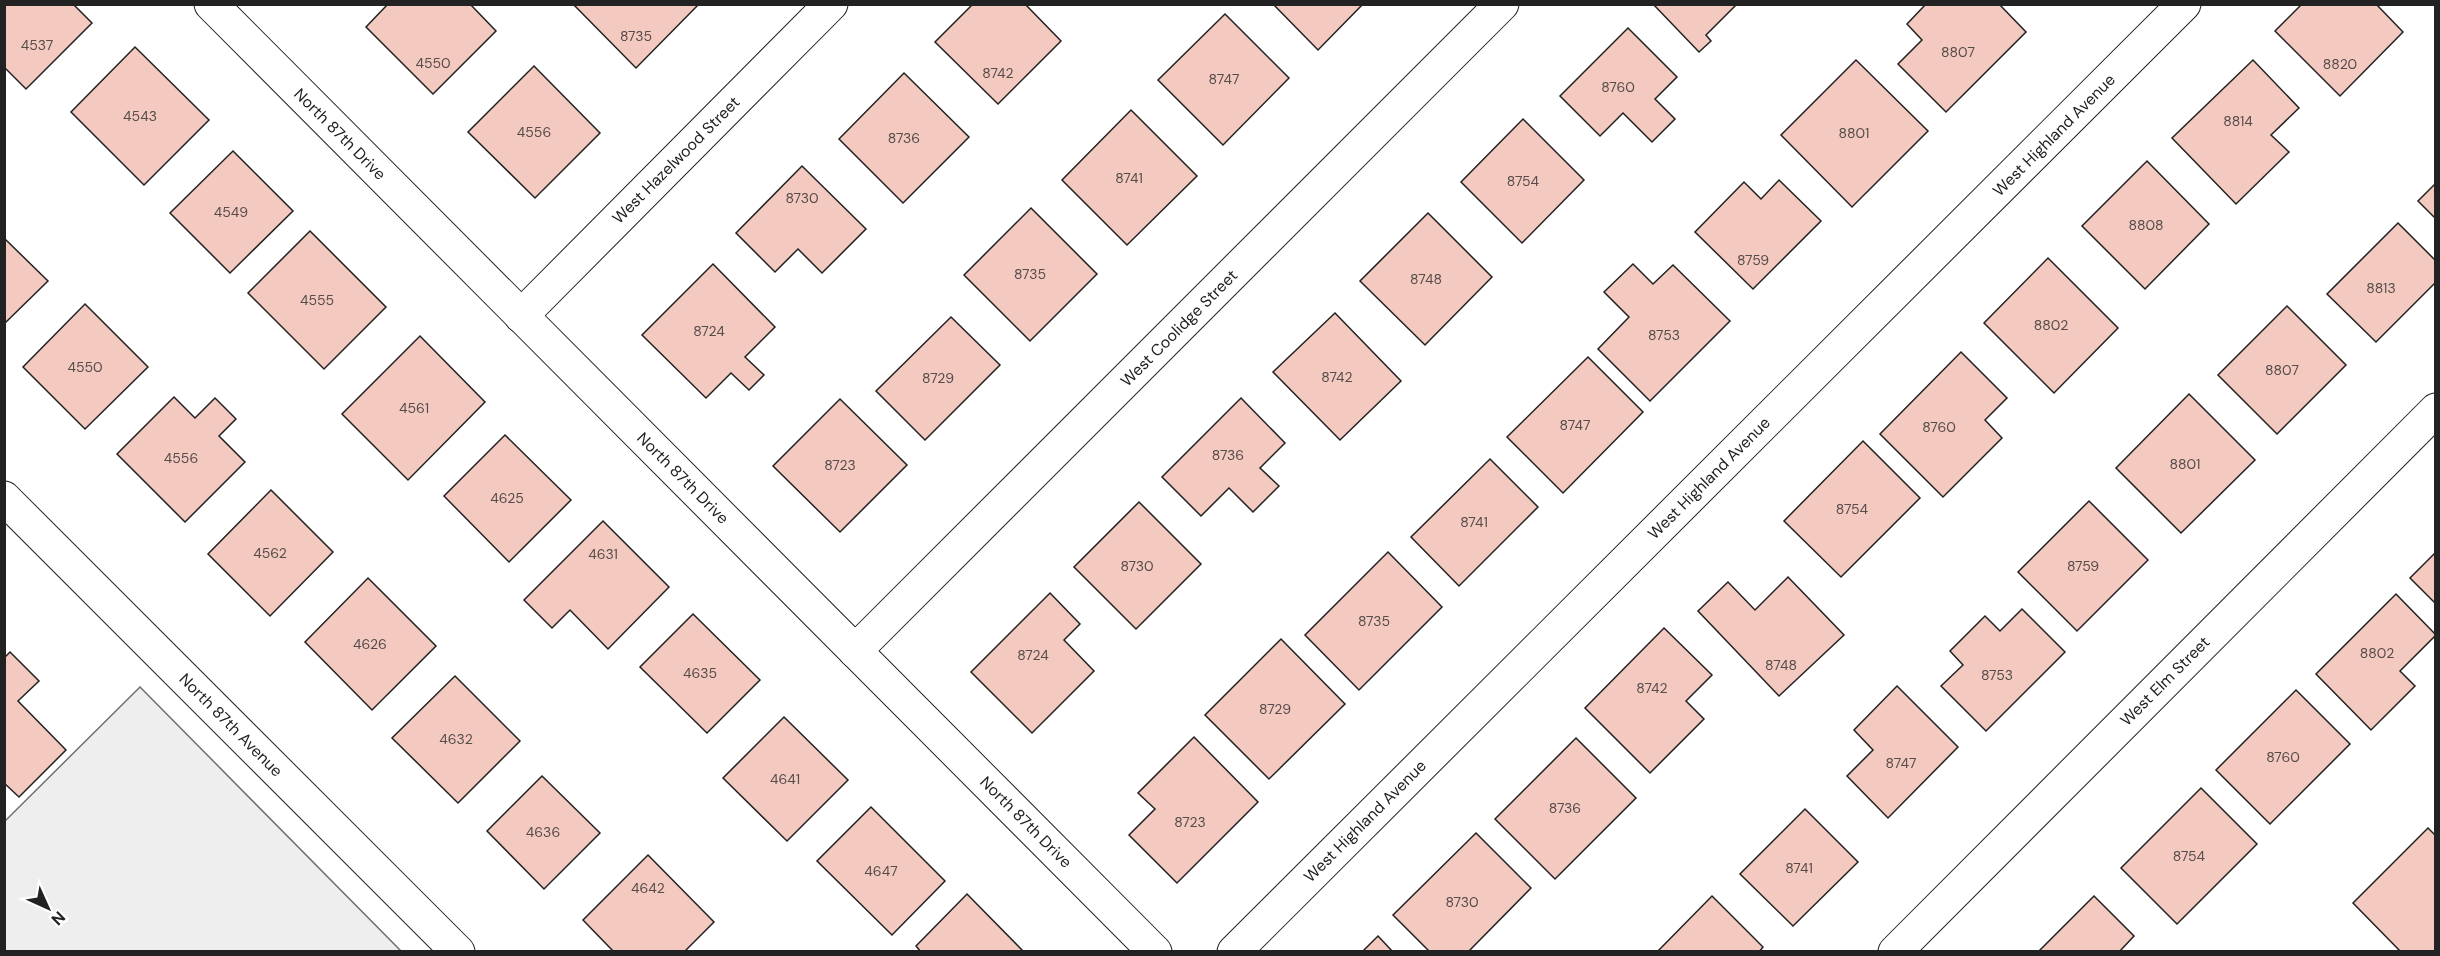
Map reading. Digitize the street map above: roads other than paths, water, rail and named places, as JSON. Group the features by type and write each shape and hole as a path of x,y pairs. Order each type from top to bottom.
{"street":[{"name":"North 87th Drive","path":"211,4 1155,951"},
{"name":"West Hazelwood Street","path":"521,316 831,4"},
{"name":"West Coolidge Street","path":"855,651 1502,4"},
{"name":"West Highland Avenue","path":"1234,951 2184,4"},
{"name":"West Elm Street","path":"1895,951 2436,410"},
{"name":"North 87th Avenue","path":"4,498 458,951"}]}
